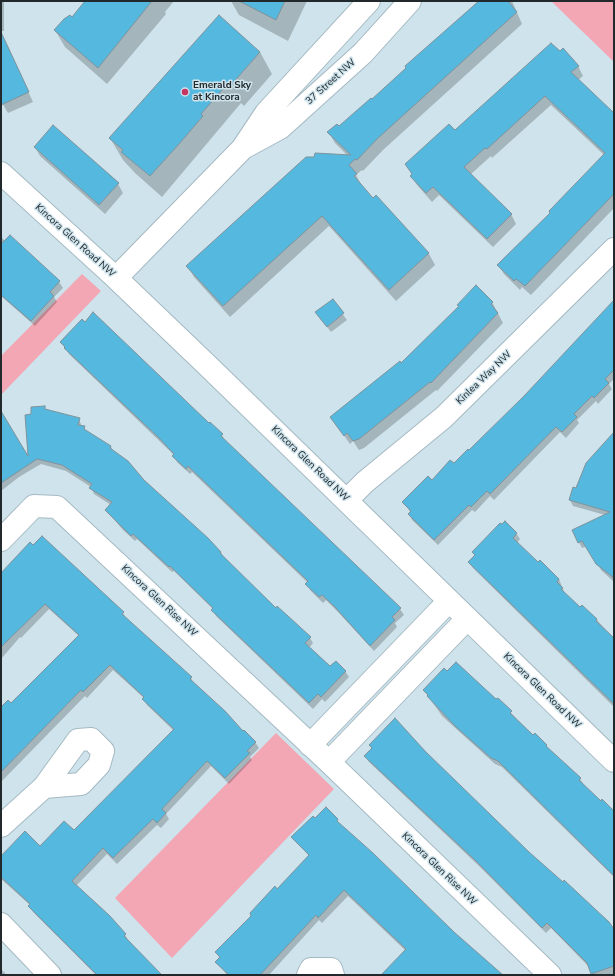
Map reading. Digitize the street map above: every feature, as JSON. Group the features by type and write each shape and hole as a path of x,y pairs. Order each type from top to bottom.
{"street":[{"name":"37 Street NW","path":"116,278 242,149 266,113 369,1"},
{"name":"37 Street NW","path":"242,149 280,128 363,53 410,1"},
{"name":"Kincora Glen Road NW","path":"1,173 116,278 347,500 614,761"},
{"name":"Kinlea Way NW","path":"347,500 365,482 444,417 614,249"},
{"name":"Kincora Glen Rise NW","path":"1,540 34,506 58,507 329,762 550,975"},
{"path":"310,745 449,601"},
{"path":"329,762 468,619"},
{"path":"1,826 44,788"},
{"path":"1,924 50,975"},
{"path":"308,975 312,969 331,969 334,975"}],"shaded area":[{"path":"551,1 614,1 614,62"},
{"path":"82,274 101,291 1,395 1,356"},
{"path":"276,733 334,789 172,958 115,898"}],"building":[{"path":"85,1 152,1 98,68 54,30 64,19 70,15 72,17"},
{"path":"239,1 285,1 276,20"},
{"path":"479,1 508,1 517,12 377,139 357,160 355,159 349,165 357,174 354,176 373,198 376,195 429,253 389,290 322,216 223,306 186,266 306,157 314,157 315,153 351,155 327,132 337,124 339,126 371,98 372,99 406,68 405,66"},
{"name":"Emerald Sky at Kincora","path":"219,15 260,52 231,85 228,83 201,114 203,116 150,176 121,152 123,150 109,138"},
{"path":"1,32 29,92 1,105"},
{"path":"551,43 560,51 563,48 579,66 571,72 614,113 614,194 525,286 516,279 514,281 497,265 550,213 549,211 605,153 545,96 487,149 485,148 464,167 512,214 487,239 433,187 426,193 410,176 412,174 405,164 449,124 455,130"},
{"path":"53,125 119,183 99,205 34,147"},
{"path":"10,235 60,281 50,292 54,296 31,321 1,295 1,244"},
{"path":"476,285 493,302 491,304 498,313 431,383 430,382 359,439 353,441 347,433 344,436 330,417 400,361 401,363 459,306 457,305"},
{"path":"333,299 344,313 327,327 315,312"},
{"path":"614,300 614,370 605,379 609,383 594,398 592,396 574,414 577,417 562,432 556,427 490,494 487,491 471,507 469,505 434,540 408,514 411,511 402,502 428,476 432,480 450,460 454,463 468,449 469,450 524,396"},
{"path":"93,312 209,423 210,422 223,434 221,436 401,608 392,617 395,620 370,646 334,606 322,595 319,597 305,584 308,581 188,466 186,469 172,456 174,454 158,437 64,348 65,347 60,342 82,319 85,322"},
{"path":"45,406 45,409 80,418 78,425 85,426 84,429 111,446 110,448 128,461 144,480 208,538 221,552 220,553 276,608 277,606 311,637 305,643 330,666 336,661 346,671 321,697 318,694 309,703 211,610 213,608 170,566 169,567 133,534 131,536 105,510 112,502 89,488 92,484 62,465 37,459 1,483 1,411 28,456 25,415 31,414 31,407"},
{"path":"614,432 614,578 596,564 582,541 578,543 572,530 610,512 569,500 573,487 576,488 586,463"},
{"path":"505,521 517,533 513,538 538,562 540,560 559,579 557,582 563,588 561,589 580,607 582,605 614,638 614,704 468,562 475,555 472,552 500,523 502,524"},
{"path":"42,536 124,612 122,614 192,677 190,679 256,742 247,751 250,753 225,778 207,761 162,809 166,813 157,823 153,819 113,858 103,848 72,881 110,916 126,934 124,936 162,975 97,975 28,906 30,904 1,877 1,856 25,831 40,846 64,821 74,830 174,729 142,699 144,697 110,665 83,692 81,690 1,772 1,707 8,700 11,703 79,635 45,604 1,647 1,573 30,542 33,545"},
{"path":"456,662 496,699 498,698 512,711 510,713 533,735 535,733 547,745 546,746 581,778 579,780 614,811 614,876 498,761 491,758 455,726 427,696 428,695 423,690 444,668 447,671"},
{"path":"395,718 425,751 529,852 563,882 564,880 609,922 614,929 614,966 591,974 587,963 547,923 542,928 476,861 364,756 372,748 369,745"},
{"path":"326,807 338,819 337,821 373,853 454,932 503,975 381,975 406,949 344,890 318,918 316,915 260,975 229,975 215,962 220,957 215,952 251,916 250,913 275,886 277,889 309,855 291,837 313,816 315,818"}],"place":[{"name":"Emerald Sky at Kincora","path":"185,92"}]}
